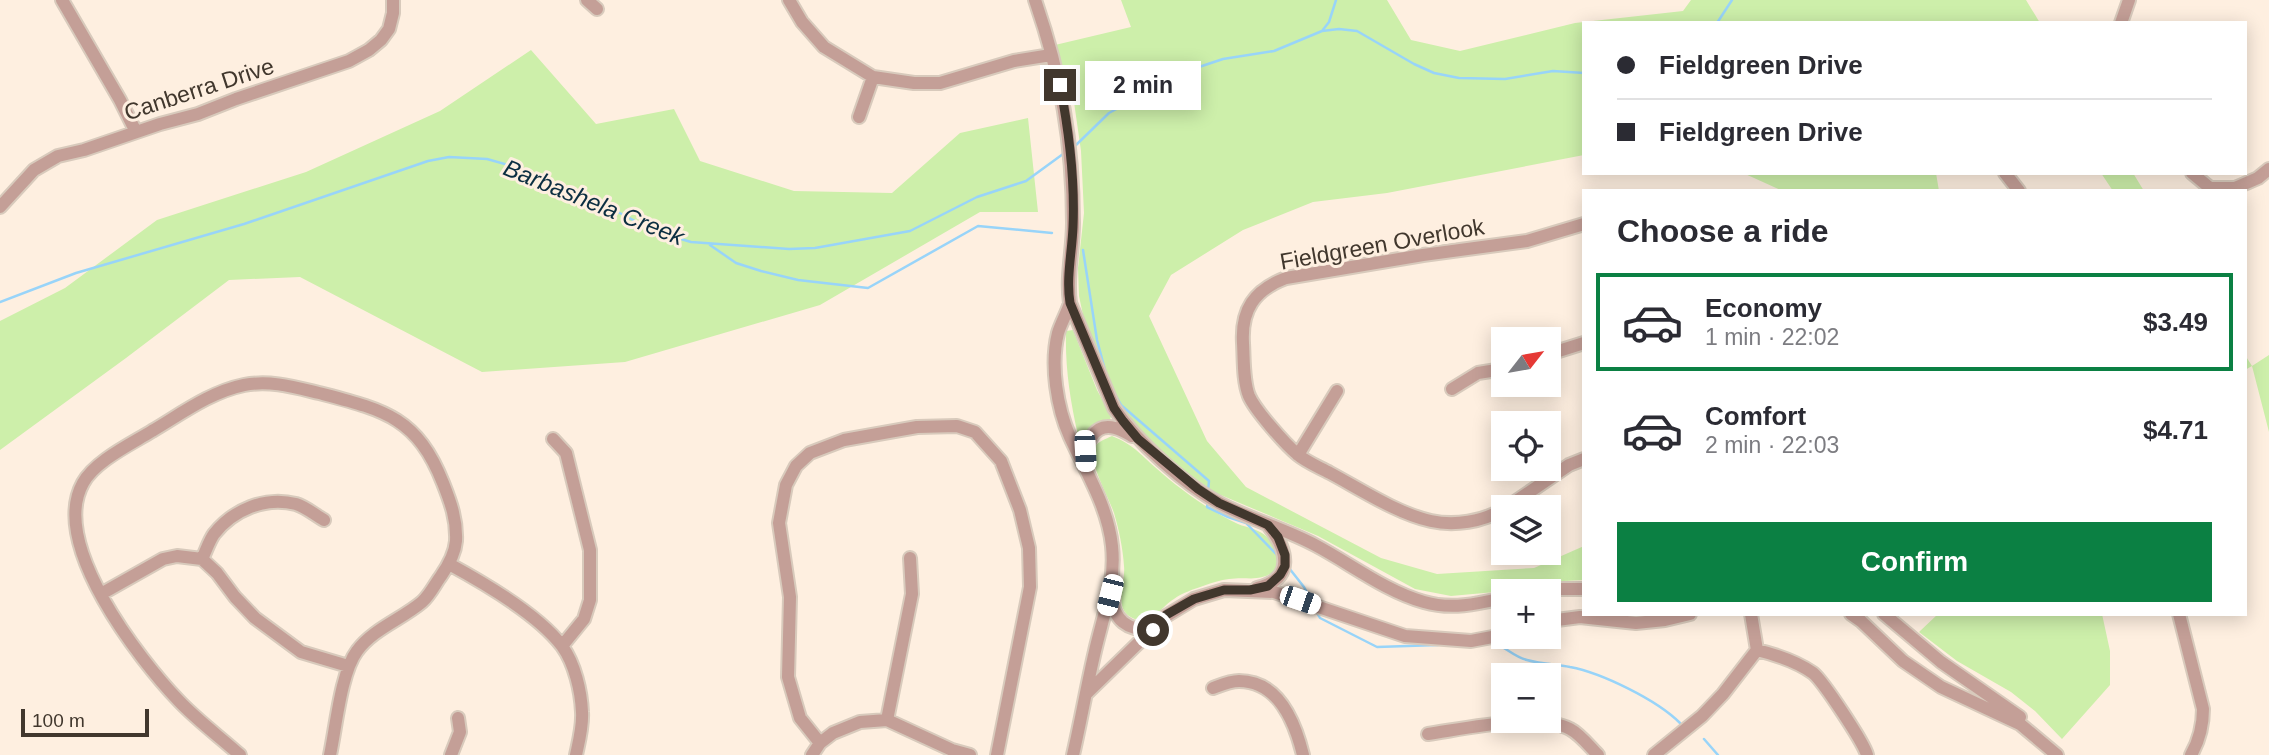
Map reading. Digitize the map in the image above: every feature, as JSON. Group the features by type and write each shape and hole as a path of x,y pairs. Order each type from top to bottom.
{"street":[{"path":"62,0 136,132"},
{"name":"Canberra Drive","path":"0,207 34,170 48,161 198,114 349,61 369,50 389,29 393,0"},
{"path":"789,0 802,22 824,47 873,77 914,83 940,83 1014,61 1051,55"},
{"path":"1035,0 1060,85 1068,128 1073,225 1068,290 1070,303 1114,408 1138,439 1219,503 1306,540 1402,594 1425,603 1463,606 1491,600"},
{"path":"2122,21 2129,0"},
{"path":"859,117 873,77"},
{"path":"2194,175 2210,188 2235,188 2258,178 2269,169"},
{"path":"2007,175 2017,189"},
{"name":"Fieldgreen Overlook","path":"1491,516 1467,522 1429,521 1405,512 1298,455 1249,396 1244,369 1242,325 1247,310 1263,289 1286,278 1423,254 1527,241 1582,225"},
{"path":"1070,303 1058,334 1055,362 1059,400 1070,436 1104,511 1112,545 1110,595 1073,755"},
{"path":"1561,350 1582,344"},
{"path":"1452,389 1478,373 1491,371"},
{"path":"240,755 181,703 142,660 87,569 79,544 76,508 84,482 94,469 105,461 202,401 243,386 272,384 333,397 386,414 407,427 433,459 454,512 456,544 449,564 425,600 366,639 348,666 330,755"},
{"path":"1298,455 1336,391"},
{"path":"820,743 800,718 788,677 790,597 779,523 786,485 796,466 810,453 844,440 917,427 957,426 975,432 1001,461 1020,510 1029,548 1030,587 997,755"},
{"path":"1086,467 1085,451 1090,438 1097,431 1114,427 1138,439"},
{"path":"553,439 566,453 591,560 590,600 584,619 562,646"},
{"name":"Fieldgreen Overlook","path":"1524,495 1569,465 1582,460"},
{"path":"202,559 213,536 227,521 259,503 298,504 324,520"},
{"path":"1250,590 1268,586 1285,566 1281,544 1268,525"},
{"path":"101,594 163,559 177,556 202,559 255,618 301,652 348,666"},
{"path":"887,720 912,594 910,558"},
{"path":"449,564 512,603 562,646 572,665 583,714 576,755"},
{"path":"1561,589 1582,589"},
{"path":"1087,693 1166,615 1194,599 1224,590 1274,592 1405,636 1471,641 1491,637"},
{"path":"1110,595 1112,608 1124,624 1141,630 1153,630"},
{"path":"1561,619 1580,617 1636,623 1682,616"},
{"path":"1654,755 1702,716 1757,650 1751,616"},
{"path":"1854,616 1903,661 1941,687 2021,724 2057,755"},
{"path":"1886,616 1921,647 2041,732 2066,755"},
{"path":"2180,616 2203,709 2203,722 2191,755"},
{"path":"1757,650 1785,657 1815,675 1862,742 1867,755"},
{"path":"1213,688 1241,681 1257,684 1268,690 1282,702 1303,755"},
{"path":"451,755 460,732 458,718"},
{"path":"812,755 820,743 833,733 860,722 887,720 950,753 970,755"},
{"path":"1428,734 1524,722 1548,723 1570,729 1598,755"}],"green space":[{"path":"1121,0 1387,0 1411,40 1460,51 1582,22 1582,155 1387,193 1313,202 1243,230 1171,275 1149,316 1207,441 1246,487 1381,558 1437,574 1561,565 1561,556 1582,547 1582,580 1491,579 1491,592 1451,596 1415,589 1318,536 1216,493 1156,447 1114,397 1083,315 1078,268 1084,213 1081,151 1073,95 1055,45 1131,27"},
{"path":"1691,0 2026,0 2039,21 1593,21 1683,11"},
{"path":"531,50 596,124 674,109 700,161 794,191 892,193 960,133 1028,118 1038,212 980,212 820,305 625,362 482,372 300,277 229,280 0,450 0,321 65,288 157,220 306,172 440,111"},
{"path":"1747,175 1936,175 1939,189 1779,189"},
{"path":"2102,175 2134,175 2143,189 2112,189"},
{"path":"1073,330 1097,390 1111,416 1110,420 1088,430 1083,437 1078,435 1067,370 1066,331"},
{"path":"2269,355 2269,432 2252,366"},
{"path":"1112,436 1131,446 1206,506 1227,519 1264,534 1274,547 1279,567 1267,576 1226,579 1188,591 1149,619 1130,617 1125,612 1121,598 1124,566 1119,533 1114,513 1096,471 1093,454 1094,448 1102,440"},
{"path":"1936,616 2102,616 2110,651 2110,685 2062,739 2035,711 2011,692 1957,661 1919,632"}],"waterway":[{"path":"1322,31 1329,22 1336,0"},
{"name":"Barbashela Creek","path":"1718,21 1732,0"},
{"name":"Barbashela Creek","path":"1076,145 1109,113 1187,71 1223,59 1274,51 1322,31 1357,31 1414,64 1434,73 1459,78 1505,79 1553,71 1582,73"},
{"name":"Barbashela Creek","path":"0,302 76,273 244,224 428,161 449,157 487,159 512,166 559,188 593,199 654,231 691,242 789,249 815,248 910,231 977,197 1026,181 1063,154"},
{"path":"710,245 736,263 761,271 798,280 868,288 978,226 1052,233"},
{"path":"1083,250 1097,340 1105,370"},
{"path":"1114,393 1121,405 1209,481 1208,491"},
{"path":"1208,501 1207,507 1246,523 1279,557"},
{"path":"1289,568 1311,600"},
{"path":"1316,611 1320,618 1377,647 1438,645"},
{"path":"1505,649 1522,659 1583,670 1613,681 1658,705 1680,723"},
{"path":"1704,739 1718,755"}],"route":[{"path":"1060,85 1072,172 1073,225 1068,290 1070,303 1114,408 1138,439 1198,489 1219,503 1268,525 1278,537 1285,555 1285,566 1268,586 1250,590 1224,590 1194,599 1166,615 1153,630"}]}
